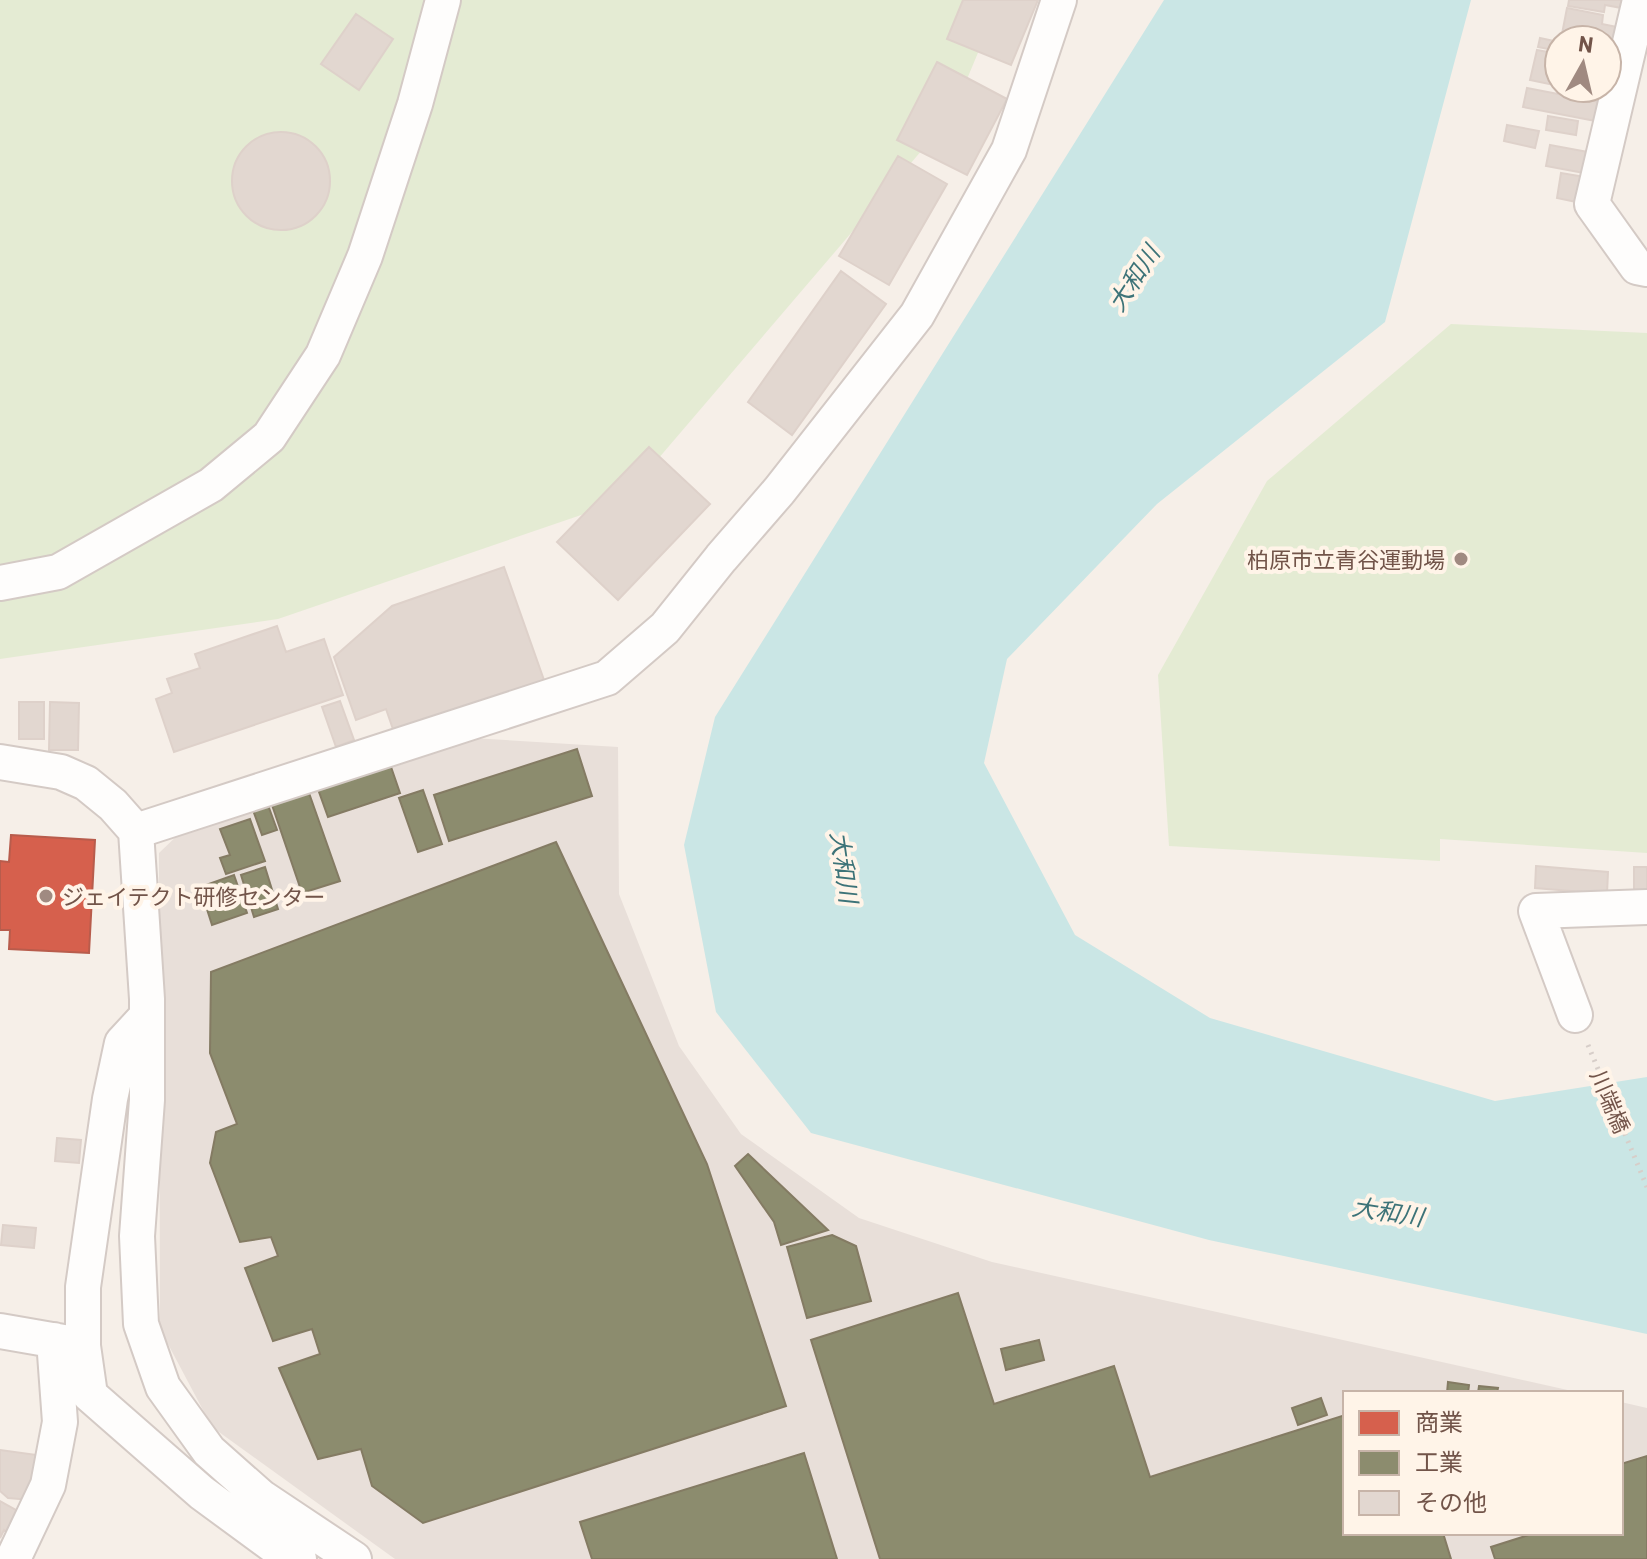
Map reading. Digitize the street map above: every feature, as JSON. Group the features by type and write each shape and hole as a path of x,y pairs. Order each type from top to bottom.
{"street":[{"path":"0,583 58,572 211,485 269,437 323,355 365,256 415,104 443,0"},
{"path":"136,831 607,678 665,628 779,491 917,315 1009,150 1059,0"},
{"path":"1640,0 1592,204 1637,267 1647,269"},
{"path":"0,762 61,772 86,783 113,805 136,831 147,1100 137,1236 141,1324 163,1387 209,1451 261,1497 354,1559"},
{"path":"1575,1015 1536,911 1647,907"},
{"path":"13,1559 48,1485 60,1422 69,1343 83,1287 110,1099 122,1043 146,1017"},
{"path":"0,1331 69,1343"},
{"path":"69,1343 90,1395 202,1493 281,1551 299,1559"}],"path":[{"name":"川端橋","path":"1575,1015 1647,1187"}],"shaded area":[{"path":"455,737 618,747 619,894 679,1046 741,1134 859,1218 992,1262 1572,1391 1343,1391 1343,1535 1623,1535 1623,1402 1647,1408 1647,1559 395,1559 212,1427 160,1329 159,853 183,830"}],"green space":[{"path":"0,0 1000,0 952,115 622,501 278,619 0,659"},
{"path":"1451,324 1647,333 1647,853 1440,839 1440,861 1169,846 1158,675 1267,481"}],"water":[{"name":"大和川","path":"1164,0 1471,0 1385,322 1157,504 1007,659 984,763 1075,935 1210,1018 1495,1101 1647,1077 1647,1334 1209,1240 811,1133 716,1012 684,845 715,717"}],"building: 商業":[{"name":"ジェイテクト研修センター","path":"11,835 95,840 89,953 9,949 10,930 0,930 0,861 9,862"}],"building: 工業":[{"path":"577,749 592,796 449,841 434,795"},
{"path":"390,764 400,793 328,817 318,789"},
{"path":"423,790 442,844 418,852 399,798"},
{"path":"309,793 340,881 302,893 272,805"},
{"path":"268,805 277,830 262,835 253,810"},
{"path":"250,819 265,861 226,874 220,858 230,855 220,829"},
{"path":"556,842 707,1164 786,1406 423,1523 372,1486 361,1449 318,1459 279,1368 320,1354 312,1329 273,1341 245,1268 278,1256 271,1237 240,1242 210,1163 216,1132 237,1124 210,1053 211,972"},
{"path":"265,867 278,909 254,917 241,875"},
{"path":"234,875 247,913 212,925 200,887"},
{"path":"748,1154 828,1230 781,1245 774,1222 735,1166"},
{"path":"832,1235 856,1246 871,1301 807,1318 787,1247"},
{"path":"958,1293 994,1404 1114,1366 1150,1477 1343,1416 1343,1535 1444,1535 1451,1559 880,1559 811,1340"},
{"path":"1039,1340 1044,1360 1006,1370 1001,1349"},
{"path":"1448,1382 1469,1385 1468,1391 1447,1391"},
{"path":"1479,1386 1498,1388 1497,1391 1478,1391"},
{"path":"1321,1398 1327,1415 1298,1425 1292,1408"},
{"path":"804,1453 837,1559 592,1559 580,1522"},
{"path":"1647,1456 1647,1559 1495,1559 1491,1547 1529,1535 1623,1535 1623,1463"}],"building: その他":[{"path":"963,0 1038,0 1011,65 947,39"},
{"path":"1569,0 1629,0 1627,9 1605,5 1604,12 1568,6"},
{"path":"1567,8 1603,15 1602,24 1564,24"},
{"path":"356,14 393,39 359,90 321,64"},
{"path":"1537,50 1543,51 1543,83 1530,80"},
{"path":"937,62 1007,99 967,175 897,140"},
{"path":"1527,88 1543,91 1543,104 1610,104 1606,123 1523,107"},
{"path":"1548,116 1578,121 1576,135 1546,130"},
{"path":"1507,125 1539,131 1535,148 1504,141"},
{"path":"281,132 300,136 316,146 326,162 330,181 326,200 316,216 300,226 281,230 262,226 246,216 236,200 232,181 236,162 246,146 262,136"},
{"path":"1550,145 1599,154 1595,175 1546,166"},
{"path":"898,156 947,184 889,285 839,256"},
{"path":"1561,173 1591,178 1586,204 1557,198"},
{"path":"841,271 886,304 792,435 748,402"},
{"path":"649,447 710,504 618,600 557,542"},
{"path":"504,567 545,683 395,735 386,709 356,720 334,657 392,606"},
{"path":"277,626 286,652 324,639 343,695 174,752 156,699 172,693 167,679 200,668 195,654"},
{"path":"340,701 354,740 336,747 322,707"},
{"path":"19,702 44,702 44,739 19,739"},
{"path":"50,702 79,703 78,750 49,750"},
{"path":"1536,866 1608,872 1607,894 1535,888"},
{"path":"1634,867 1647,867 1647,892 1634,893"},
{"path":"57,1138 81,1140 79,1163 55,1161"},
{"path":"3,1225 36,1228 34,1248 1,1245"},
{"path":"0,1450 37,1455 31,1500 8,1498 0,1491"},
{"path":"0,1501 23,1514 12,1535 4,1530 0,1538"}],"place":[{"name":"柏原市立青谷運動場","path":"1461,559"},
{"name":"ジェイテクト研修センター","path":"46,896"}]}
